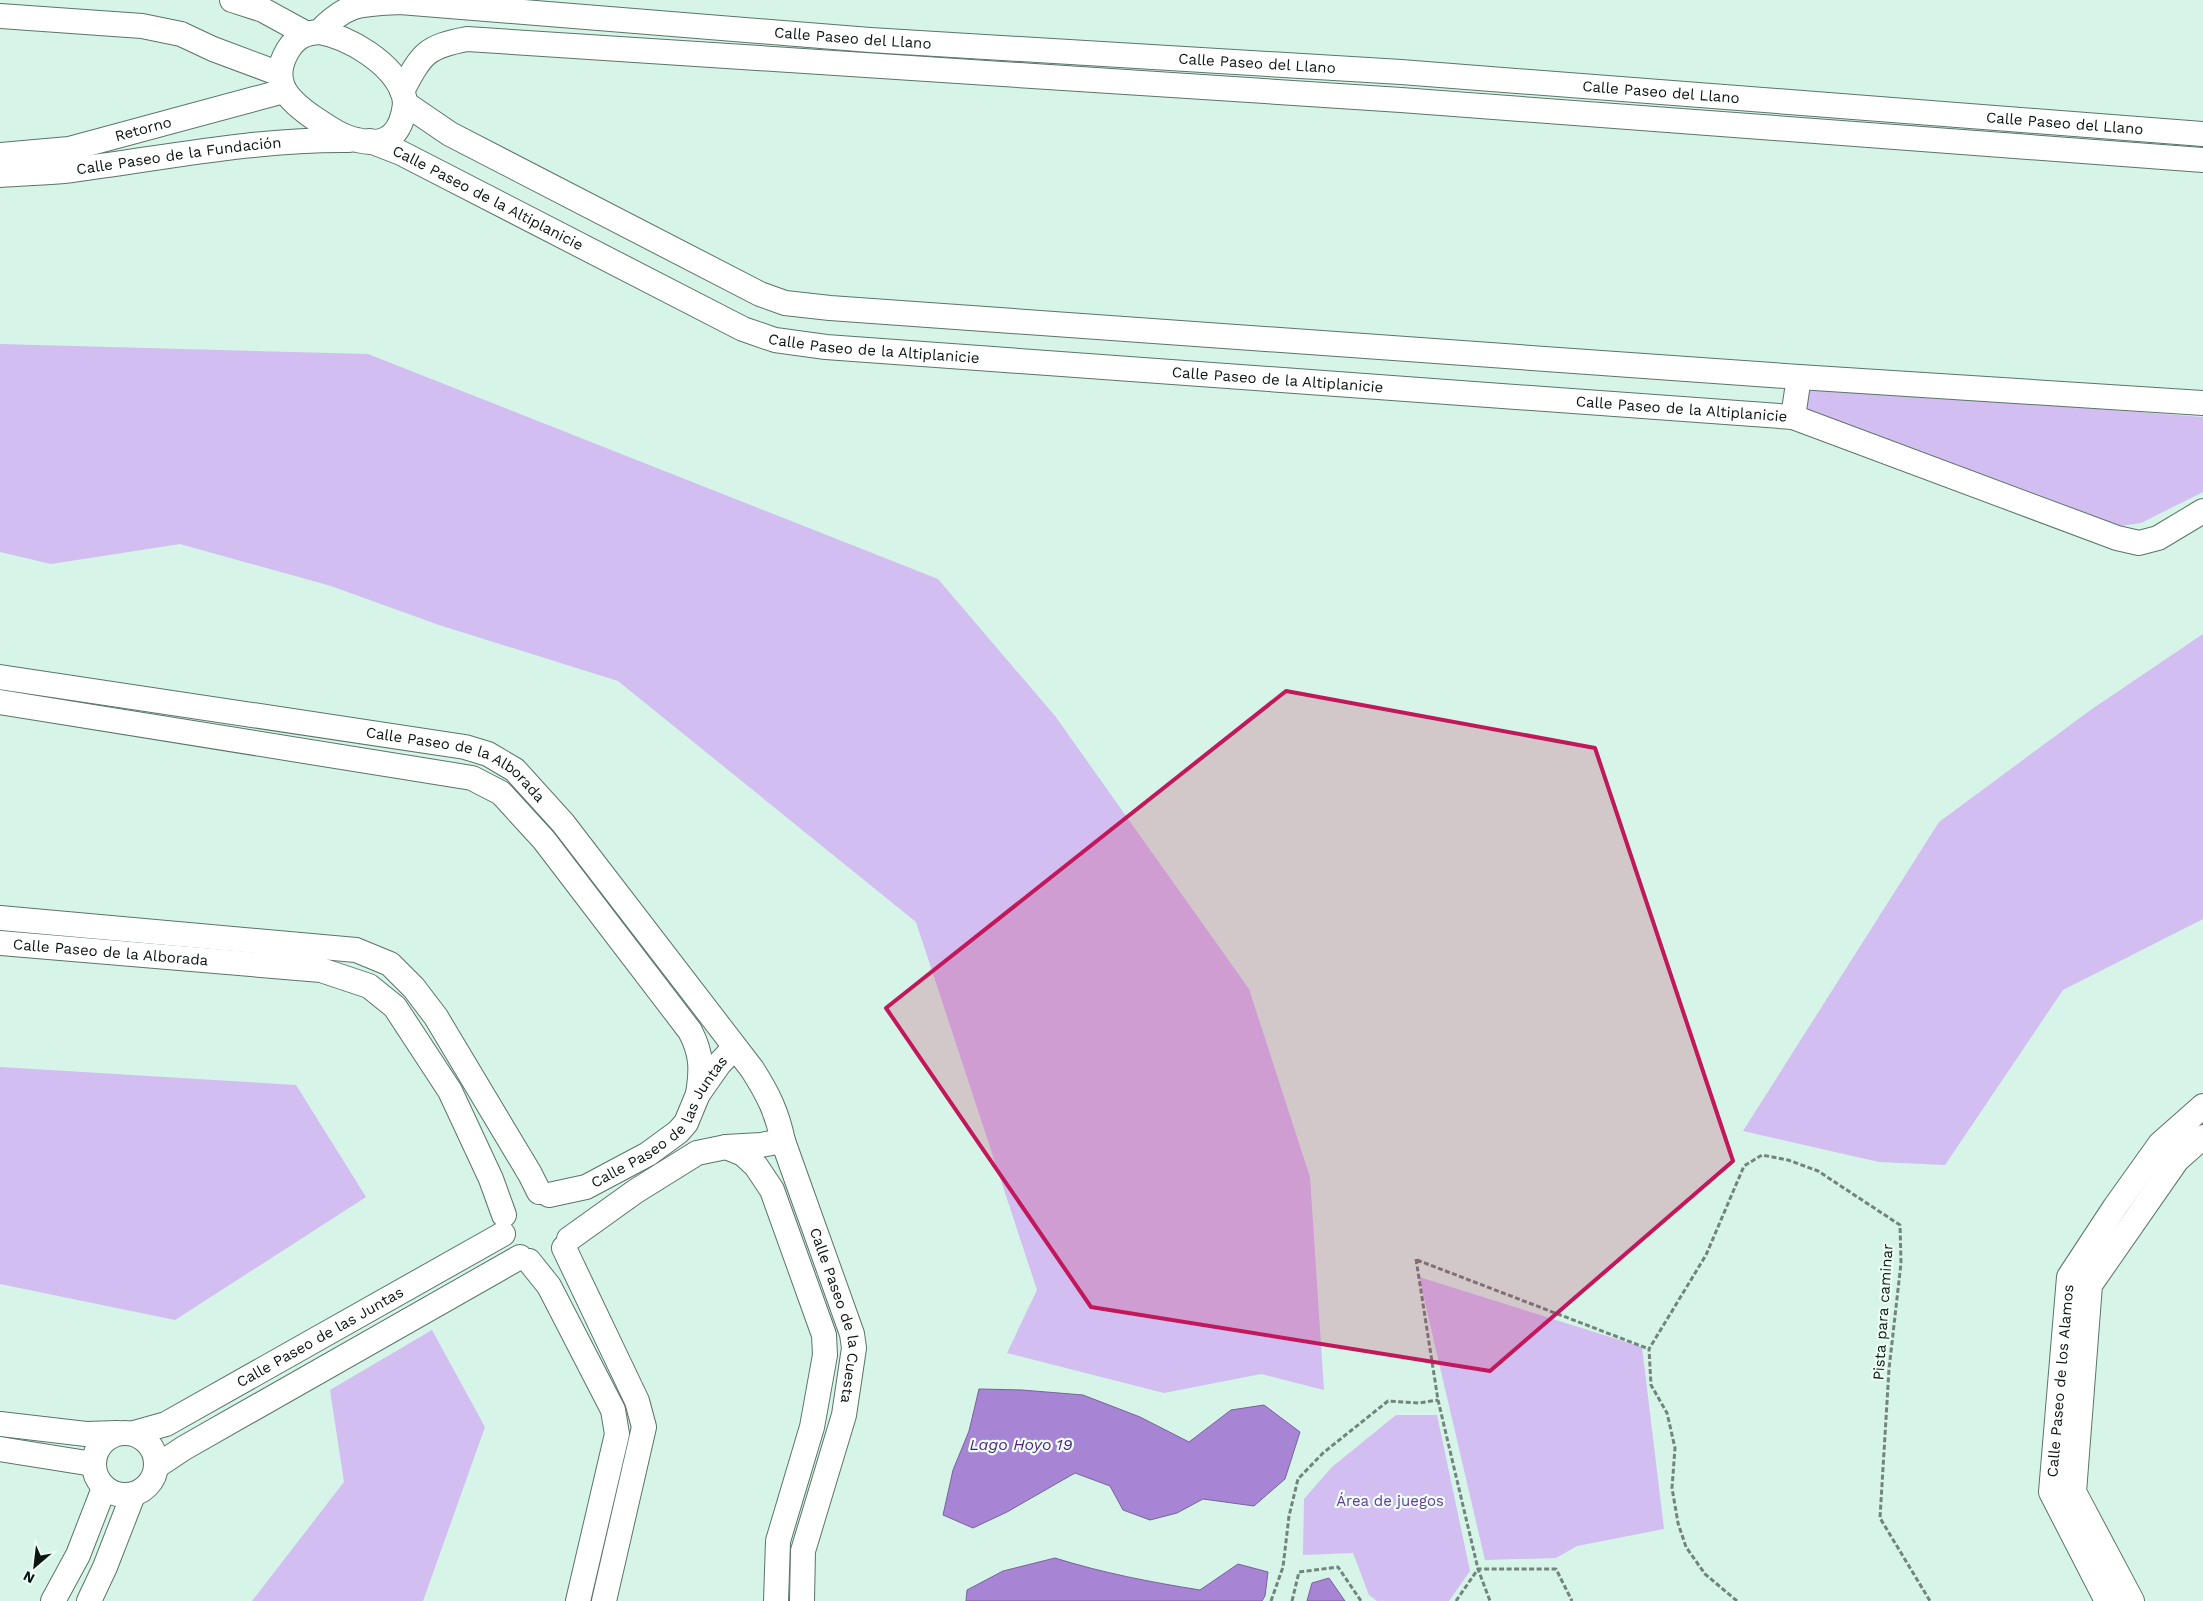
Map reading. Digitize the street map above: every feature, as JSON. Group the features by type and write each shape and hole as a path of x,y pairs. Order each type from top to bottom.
{"street":[{"path":"232,0 263,10 312,32 334,35 356,46 378,61 393,76 404,98 450,134 760,294 785,303 830,308 1799,377 2203,403"},
{"name":"Calle Paseo del Llano","path":"312,32 346,9 360,4 400,2 870,40 1401,72 2203,134"},
{"path":"0,16 142,26 181,34 282,82"},
{"path":"312,32 293,42 283,58 282,82 296,106 333,131 363,141 385,141 394,136 401,125 404,98"},
{"name":"Calle Paseo del Llano","path":"404,98 418,62 426,53 441,44 467,39 1401,100 2203,160"},
{"path":"868,66 870,40"},
{"path":"1401,72 1401,100"},
{"name":"Retorno","path":"0,155 69,149 282,82"},
{"path":"2057,148 2059,124"},
{"name":"Calle Paseo de la Fundación","path":"0,175 71,170 235,146 304,139 363,141"},
{"name":"Calle Paseo de la Altiplanicie","path":"363,141 401,153 743,329 774,340 826,347 1281,378 1793,417 2117,538 2138,543 2158,538 2203,511"},
{"path":"826,347 830,308"},
{"path":"1281,378 1285,340"},
{"path":"1793,417 1799,377"},
{"name":"Calle Paseo de la Alborada","path":"0,677 455,745 488,754 515,770 563,823 752,1069 768,1093"},
{"path":"47,710 50,685"},
{"name":"Calle Paseo de la Alborada","path":"0,702 472,778 501,793 544,840 690,1031 699,1048 701,1073 698,1094"},
{"path":"449,774 455,745"},
{"name":"Calle Paseo de la Alborada","path":"0,918 356,950 390,964 414,988 436,1018 544,1194"},
{"path":"237,963 241,940"},
{"name":"Calle Paseo de la Alborada","path":"0,943 321,970 369,986 395,1007 450,1090 491,1179 504,1225"},
{"name":"Calle Paseo de las Juntas","path":"544,1194 586,1187 623,1169 648,1154 678,1132 686,1123 698,1094 719,1064 734,1048"},
{"name":"Calle Paseo de la Cuesta","path":"768,1093 778,1117 783,1141 852,1334 854,1348 844,1415 803,1551 802,1601"},
{"name":"Calle Paseo de los Alamos","path":"2152,1174 2160,1144 2203,1106"},
{"path":"686,1123 716,1149"},
{"name":"Calle Paseo de los Alamos","path":"2132,1601 2074,1492 2068,1427 2069,1277 2152,1174 2177,1160 2203,1137"},
{"path":"524,1259 548,1260 567,1243 636,1191 716,1149 783,1141"},
{"name":"Calle Paseo de la Cuesta","path":"716,1149 743,1154 756,1166 772,1190 824,1335 825,1355 812,1427 778,1541 776,1601"},
{"path":"578,1601 617,1434 613,1410 549,1286 524,1259 512,1252 504,1225 516,1200 525,1195 544,1194 561,1203 567,1211 570,1220 567,1243 638,1401 644,1427 604,1601"},
{"name":"Calle Paseo de las Juntas","path":"126,1433 166,1424 504,1225"},
{"name":"Calle Paseo de las Juntas","path":"157,1466 184,1448 524,1259"},
{"path":"0,1424 86,1434 126,1433 144,1438 156,1456 157,1466 154,1478 145,1488 133,1495 118,1495 104,1488 97,1477 93,1464 96,1450 104,1440 126,1433"},
{"name":"Calle Paseo de los Alamos","path":"2068,1427 2051,1492 2106,1601"},
{"path":"0,1449 93,1464"},
{"path":"804,1452 830,1460"},
{"path":"53,1601 78,1555 104,1488"},
{"path":"89,1601 106,1567 133,1495"}],"path":[{"name":"Pista para caminar","path":"1649,1349 1706,1255 1744,1166 1762,1155 1788,1160 1818,1171 1900,1224 1901,1263 1889,1369 1880,1518 1930,1601"},
{"path":"1490,1601 1478,1569 1438,1400 1416,1260 1649,1349 1651,1385 1667,1413 1676,1448 1672,1488 1678,1523 1686,1547 1705,1574 1737,1601"},
{"path":"1271,1601 1283,1567 1289,1516 1298,1479 1323,1453 1388,1400 1419,1403 1438,1400"},
{"path":"1292,1601 1299,1572 1338,1567 1361,1601"},
{"path":"1456,1601 1478,1569"},
{"path":"1478,1569 1556,1569 1572,1601"}],"highlighted area":[{"path":"1286,691 1595,748 1733,1161 1490,1371 1091,1307 886,1008"}],"green space":[{"path":"0,344 368,354 938,579 1055,716 1249,989 1310,1177 1324,1390 1261,1374 1164,1393 1007,1353 1037,1290 916,922 618,681 439,625 331,586 180,544 51,564 0,552"},
{"path":"1804,386 2203,417 2203,492 2141,523 2120,526 1801,412"},
{"path":"2203,634 2203,919 2063,990 1945,1165 1879,1162 1743,1131 1939,822 2092,709"},
{"path":"0,1067 296,1085 366,1197 175,1320 0,1284"},
{"path":"1419,1277 1642,1347 1664,1529 1577,1546 1556,1558 1485,1560"},
{"path":"432,1330 485,1427 423,1601 252,1601 344,1482 330,1390"},
{"name":"Área de juegos","path":"1396,1415 1437,1415 1470,1571 1449,1601 1377,1601 1369,1595 1353,1553 1303,1555 1304,1499 1332,1467"}],"water":[{"name":"Lago Hoyo 19","path":"979,1389 1083,1395 1140,1417 1189,1442 1231,1410 1264,1405 1300,1432 1285,1479 1254,1506 1203,1499 1177,1513 1150,1520 1123,1510 1110,1486 1075,1473 1007,1512 973,1528 943,1515 953,1470 969,1431"},
{"path":"1055,1558 1127,1577 1200,1590 1238,1564 1268,1572 1265,1596 1262,1601 966,1601 967,1590 1003,1571"},
{"path":"1329,1578 1345,1601 1307,1601 1312,1583"}]}
